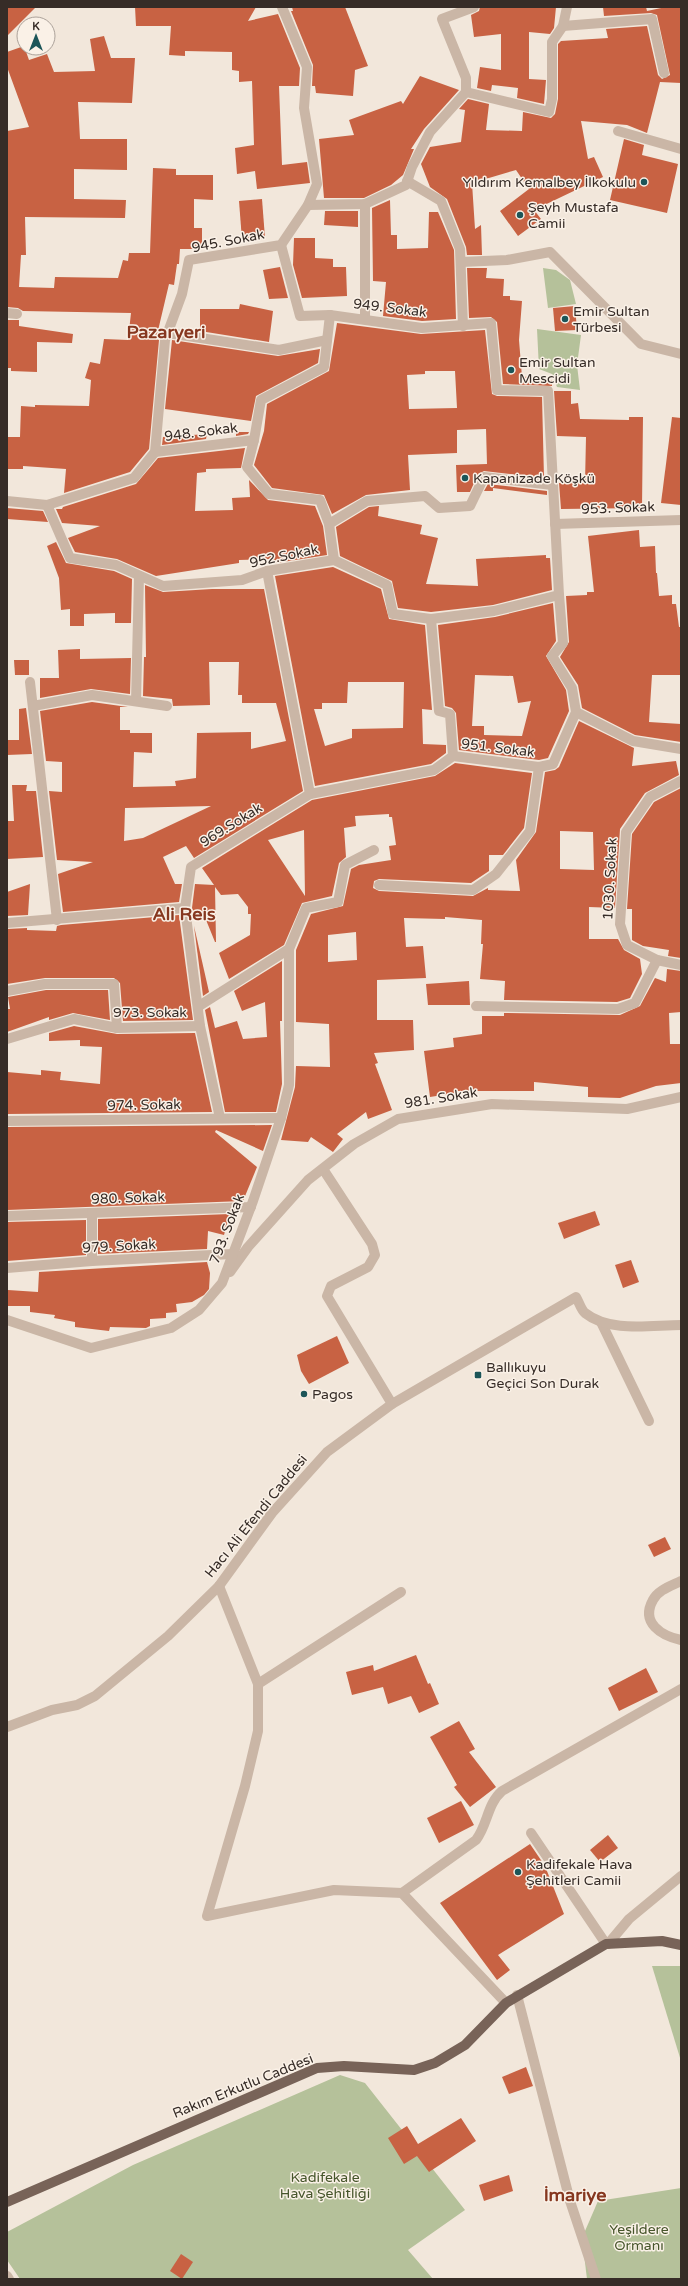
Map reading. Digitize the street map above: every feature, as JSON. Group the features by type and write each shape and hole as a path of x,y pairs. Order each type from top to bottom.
{"main road":[{"name":"Rakım Erkutlu Caddesi","path":"7,2202 317,2068 344,2066 414,2070 435,2063 465,2045 506,2003 607,1944 662,1941 681,1945"}],"street":[{"name":"945. Sokak","path":"155,452 165,340 182,294 189,260 281,245 308,205 317,184 304,108 307,67 282,7"},
{"path":"308,205 365,204 406,185 412,167 430,132 466,92 466,78 442,19 474,7"},
{"path":"466,92 549,112 552,99 552,42 563,26 567,7"},
{"path":"563,26 652,19 664,73"},
{"path":"618,131 681,149"},
{"path":"407,181 441,201 460,249 463,326"},
{"path":"365,204 365,318"},
{"name":"949. Sokak","path":"281,245 300,316 330,315 365,318 422,328 491,323 497,390 548,391 555,524"},
{"path":"461,262 507,260 550,252 641,344 681,354"},
{"name":"948. Sokak","path":"155,452 254,440 261,400 324,366 330,315"},
{"path":"168,333 279,350 327,340"},
{"path":"254,440 247,467 269,494 320,500 329,524 334,560"},
{"path":"7,501 47,505 134,478 155,452"},
{"path":"329,524 367,502 425,496 439,508 470,506 484,477 552,485"},
{"name":"952.Sokak","path":"47,505 70,558 116,565 163,586 242,580 267,571 334,560 387,585 393,614 431,619 494,611 558,595"},
{"name":"953. Sokak","path":"555,524 681,520"},
{"path":"555,524 558,595 564,643 552,656 572,688 576,712 633,741 681,749"},
{"path":"267,571 310,794"},
{"path":"136,701 139,576"},
{"path":"431,619 439,711 450,714 453,756"},
{"path":"30,682 56,920"},
{"path":"33,706 92,694 167,706"},
{"name":"951. Sokak","path":"310,794 434,770 453,756 539,767 553,764 576,712"},
{"path":"379,885 472,890 496,874 530,831 539,767"},
{"name":"1030. Sokak","path":"681,781 650,797 626,832 620,924 627,945 657,960 681,965"},
{"name":"969.Sokak","path":"220,1118 200,1026 199,1006 185,908 191,867 310,794"},
{"path":"199,1006 289,949 306,908 338,902 345,865 374,850"},
{"path":"7,923 185,908"},
{"name":"793. Sokak","path":"7,1320 91,1348 171,1328 199,1310 222,1283 251,1207 281,1118 289,1085 289,949"},
{"path":"476,1006 618,1009 635,1003 657,960"},
{"path":"7,991 45,984 114,984 117,1028"},
{"name":"973. Sokak","path":"7,1039 74,1019 117,1028 200,1026"},
{"name":"981. Sokak","path":"222,1283 248,1247 288,1200 354,1144 398,1119 492,1104 628,1109 681,1097"},
{"name":"974. Sokak","path":"7,1121 281,1118"},
{"path":"323,1169 372,1244 375,1256 368,1267 331,1286 327,1296 392,1404"},
{"name":"980. Sokak","path":"7,1216 251,1207"},
{"path":"92,1214 92,1260"},
{"name":"979. Sokak","path":"7,1268 92,1260 232,1254"},
{"name":"Hacı Ali Efendi Caddesi","path":"7,1727 52,1710 77,1705 95,1696 168,1636 219,1586 272,1513 326,1452 392,1404 576,1297 584,1312 601,1322 617,1326 681,1325"},
{"path":"601,1322 649,1420"},
{"path":"681,1581 663,1590 653,1600 650,1611 650,1616 655,1628 660,1634 681,1640"},
{"path":"219,1586 258,1684 258,1731 245,1786 207,1916 334,1890 402,1893 476,1840 484,1829 492,1803 502,1791 681,1689"},
{"path":"258,1684 401,1592"},
{"path":"531,1833 607,1944 629,1920 681,1876"},
{"path":"402,1893 506,2003"},
{"path":"517,1996 564,2181 596,2279"}],"green space":[{"path":"543,268 556,270 570,280 576,304 548,308"},
{"path":"537,329 581,335 577,365 580,390 557,387 552,374 539,369"},
{"path":"652,1966 681,1966 681,2061"},
{"name":"Kadifekale Hava Şehitliği","path":"340,2075 365,2083 465,2210 408,2250 433,2279 20,2279 7,2260 7,2232 133,2165"},
{"name":"Yeşildere Ormanı","path":"681,2188 681,2279 587,2279 582,2238 598,2201"}],"building":[{"path":"7,7 36,7 27,16 16,16 16,27 7,36"},
{"path":"135,7 256,7 248,21 278,14 300,68 299,86 279,86 282,165 307,162 310,183 257,189 255,171 237,174 235,148 254,145 252,81 239,82 239,71 232,70 232,52 185,51 185,56 169,55 171,26 136,26"},
{"path":"292,7 345,7 368,66 355,70 353,96 316,93 315,86 312,86 313,65 291,11 293,11"},
{"path":"480,7 556,7 554,28 550,34 529,32 529,79 546,80 544,104 517,98 518,88 492,85 491,91 477,88 480,67 501,70 501,34 474,37 471,15 479,11"},
{"path":"603,7 646,7 647,11 666,7 681,7 681,83 660,82 647,133 627,125 581,121 588,159 594,157 603,177 534,210 541,219 518,236 500,211 529,189 516,170 472,183 475,229 481,225 482,255 467,255 466,247 447,199 430,187 421,164 430,147 461,142 465,110 459,109 468,99 489,104 486,130 522,131 523,112 551,118 555,114 558,99 558,44 561,41 608,38 606,29 647,26 658,75 662,79 670,75 657,15 651,13 604,16"},
{"path":"104,36 111,58 135,58 132,103 78,102 80,139 127,139 127,170 74,169 74,199 126,200 125,218 25,217 26,255 21,255 19,287 54,288 55,277 118,278 123,260 128,261 129,253 150,253 153,168 176,169 176,175 213,175 213,200 194,199 194,228 202,228 202,249 180,249 179,264 177,264 174,285 169,284 156,339 159,340 149,449 130,472 64,493 66,469 23,466 23,469 7,469 7,437 20,437 21,406 89,406 91,380 85,378 90,362 100,364 104,339 128,340 131,313 23,311 18,308 7,307 7,131 29,127 7,67 7,52 16,49 16,56 28,56 29,60 41,56 48,56 54,72 95,71 90,39"},
{"path":"420,76 459,90 424,129 411,149 414,149 403,175 391,185 364,198 324,198 319,139 354,135 349,120 401,101 403,104"},
{"name":"Yıldırım Kemalbey İlkokulu","path":"624,139 644,145 642,155 678,164 667,213 610,200"},
{"path":"262,199 265,238 242,240 239,201"},
{"path":"390,200 391,235 397,235 397,249 428,248 429,212 438,212 454,250 456,319 422,321 383,316 386,282 373,281 372,208"},
{"path":"325,211 358,211 358,227 324,225"},
{"path":"294,238 315,238 315,258 333,259 333,267 346,267 347,296 302,298 293,265"},
{"path":"280,267 288,298 269,299 263,270"},
{"path":"467,268 487,268 486,278 504,279 503,296 510,296 510,300 522,301 519,340 522,377 539,376 539,381 552,380 552,386 503,384 497,322 491,317 469,318"},
{"path":"240,304 273,311 269,342 200,331 200,309 239,309"},
{"name":"Emir Sultan Türbesi","path":"575,306 577,330 555,331 553,308"},
{"path":"7,320 19,320 19,326 73,334 72,343 37,342 37,372 11,371 11,368 7,368"},
{"path":"337,323 421,334 485,330 492,394 497,396 542,397 544,478 484,471 478,474 470,492 457,492 456,465 487,464 486,429 457,430 457,453 408,455 410,490 366,495 332,514 324,495 272,488 254,465 264,431 267,404 329,371","holes":["425,371 455,371 457,408 409,409 407,375 425,374"]},
{"path":"172,340 278,356 320,349 318,363 256,396 251,421 165,409"},
{"path":"554,391 571,391 571,404 578,403 580,419 629,420 629,417 643,417 642,508 561,509 559,483 585,483 586,437 557,436"},
{"path":"672,417 681,418 681,505 661,503"},
{"path":"236,432 249,432 248,434 236,436"},
{"path":"207,434 206,439 162,445 163,437"},
{"path":"245,448 241,468 206,469 206,472 197,473 195,511 233,510 232,498 250,497 249,480 268,500 315,506 323,526 327,555 270,564 269,559 239,560 239,563 156,576 117,559 75,552 68,538 100,526 62,523 56,509 62,509 63,507 136,484 158,458"},
{"path":"488,484 547,491 547,495 493,488 493,491 484,491"},
{"path":"379,506 378,516 422,525 420,534 438,538 426,584 478,586 476,559 546,555 546,558 550,558 552,590 493,605 431,612 398,608 392,581 340,556 336,527 369,507"},
{"path":"7,508 43,511 48,522 7,519"},
{"path":"639,530 640,547 655,546 659,596 672,595 672,604 676,604 679,627 681,627 681,675 652,675 649,722 681,724 681,742 635,735 582,708 578,685 560,657 569,642 566,596 587,595 587,592 594,592 588,536"},
{"path":"56,542 66,563 114,571 132,579 131,623 115,623 115,613 84,614 84,626 70,626 70,609 61,610 59,578 47,546"},
{"path":"333,567 381,589 389,619 425,625 432,710 422,709 423,744 446,745 446,753 431,764 315,786 275,576","holes":["348,682 404,682 403,728 352,729 352,738 325,746 314,709 322,709 322,703 347,703"]},
{"path":"145,585 163,592 212,589 264,589 303,791 194,858 186,846 163,857 175,884 182,884 179,902 63,912 58,874 93,862 57,860 49,791 62,792 62,762 46,761 40,711 92,702 128,707 120,707 120,730 130,730 130,733 152,733 152,753 134,752 133,787 176,786 175,781 196,778 197,733 251,732 251,749 286,741 276,703 242,703 242,695 238,695 239,662 209,662 210,705 173,706 172,699 143,696 144,657 146,657","holes":["211,806 143,838 124,841 125,808"]},
{"path":"553,603 556,641 546,656 566,690 569,711 548,758 539,760 459,750 456,713 452,708 445,706 438,625 495,617","holes":["475,675 513,676 518,703 531,701 522,736 484,735 484,726 472,726"]},
{"path":"80,649 80,659 131,658 130,694 91,689 40,698 40,678 59,678 58,650"},
{"path":"14,660 29,660 29,675 15,675"},
{"path":"26,708 32,754 7,755 7,740 19,740 19,709"},
{"path":"579,721 634,748 632,766 676,761 679,775 645,793 620,829 615,908 589,907 589,939 618,939 624,950 640,959 642,974 630,998 617,1002 504,1000 505,981 480,979 483,944 481,944 482,920 445,917 445,919 404,918 406,947 423,946 426,978 377,980 377,1020 413,1020 414,1050 374,1053 378,1063 375,1064 392,1110 368,1119 366,1112 337,1134 343,1139 333,1152 311,1137 308,1142 281,1140 295,1087 296,1066 330,1067 329,1024 296,1022 296,950 311,914 343,906 351,869 359,865 391,860 389,846 396,845 392,817 389,817 389,814 355,816 356,826 344,828 346,857 339,863 332,896 302,903 284,945 229,979 219,953 250,935 251,914 248,914 248,907 238,894 221,895 215,887 215,942 204,915 193,918 192,908 195,884 214,885 202,868 312,800 435,776 455,763 532,773 524,828 503,855 489,855 489,871 471,883 379,879 374,881 373,888 379,891 473,896 488,888 488,890 520,891 516,860 536,832 545,772 555,770 559,767","holes":["304,830 305,896 268,840","560,831 593,832 594,870 560,869","356,932 357,960 328,962 328,935"]},
{"path":"12,785 27,785 26,791 36,791 43,857 7,859 7,821 14,821"},
{"path":"681,788 681,958 668,956 669,950 643,946 632,940 632,909 627,909 632,834 654,802"},
{"path":"30,884 28,915 7,916 7,892"},
{"path":"179,915 193,1020 123,1021 120,983 114,978 45,978 7,984 7,929 27,928 27,930 56,931 57,926 61,925"},
{"path":"194,926 209,992 203,996"},
{"path":"282,961 282,1021 280,1021 282,1084 276,1112 225,1112 205,1010 210,1007 215,1028 237,1021 243,1039 267,1037 265,1002 242,1011 234,991"},
{"path":"667,969 681,971 681,1012 669,1013 670,1044 681,1044 681,1083 656,1086 620,1098 588,1097 588,1087 534,1082 534,1091 454,1091 455,1093 430,1097 424,1051 454,1047 453,1038 482,1034 482,1016 504,1016 504,1013 620,1015 640,1006 655,978 666,982"},
{"path":"469,981 470,1005 428,1005 426,984"},
{"path":"46,990 108,990 110,1020 73,1013 49,1020 49,1017 7,1032 7,1009 10,1009 8,997"},
{"path":"74,1026 117,1034 195,1033 212,1112 7,1114 7,1072 41,1075 41,1070 61,1072 60,1080 100,1084 102,1047 80,1046 80,1040 49,1041 49,1033"},
{"path":"272,1125 263,1151 216,1130 215,1132 257,1167 243,1201 7,1210 7,1127"},
{"path":"595,1211 600,1225 564,1239 558,1223"},
{"path":"230,1214 224,1235 208,1231 207,1249 98,1254 98,1219"},
{"path":"86,1220 86,1255 7,1261 7,1222"},
{"path":"631,1260 639,1282 623,1288 615,1265"},
{"path":"207,1262 210,1273 209,1289 204,1295 192,1302 176,1304 177,1312 166,1313 166,1318 150,1319 150,1326 146,1328 110,1327 109,1331 75,1327 75,1322 54,1318 55,1315 30,1312 30,1306 8,1306 8,1290 38,1292 39,1272"},
{"path":"337,1336 349,1363 309,1384 301,1371 297,1355"},
{"path":"665,1537 671,1549 654,1557 648,1545"},
{"path":"416,1655 428,1684 430,1683 439,1704 419,1713 411,1696 388,1704 383,1687 352,1695 346,1672 373,1665 374,1671"},
{"path":"646,1668 658,1692 619,1711 608,1688"},
{"path":"459,1721 475,1749 469,1752 496,1787 470,1807 454,1787 457,1785 430,1737"},
{"path":"461,1801 474,1825 439,1843 427,1818"},
{"path":"608,1835 618,1848 600,1862 590,1850"},
{"name":"Kadifekale Hava Şehitleri Camii","path":"530,1844 545,1866 564,1914 498,1955 510,1970 497,1980 440,1903"},
{"path":"526,2067 533,2086 509,2094 502,2077"},
{"path":"461,2118 476,2141 429,2172 417,2156 404,2164 388,2138 407,2126 418,2144"},
{"path":"509,2175 513,2191 484,2201 479,2185"},
{"path":"181,2254 193,2262 182,2279 170,2271"}],"place":[{"name":"Yıldırım Kemalbey İlkokulu","path":"644,182"},
{"name":"Şeyh Mustafa Camii","path":"520,215"},
{"name":"Emir Sultan Türbesi","path":"565,319"},
{"name":"Emir Sultan Mescidi","path":"511,370"},
{"name":"Kapanizade Köşkü","path":"465,478"},
{"name":"Ballıkuyu Geçici Son Durak","path":"478,1375"},
{"name":"Pagos","path":"304,1394"},
{"name":"Kadifekale Hava Şehitleri Camii","path":"518,1872"}],"district":[{"name":"Pazaryeri","path":"166,332"},
{"name":"Ali Reis","path":"184,914"},
{"name":"İmariye","path":"575,2195"}]}
